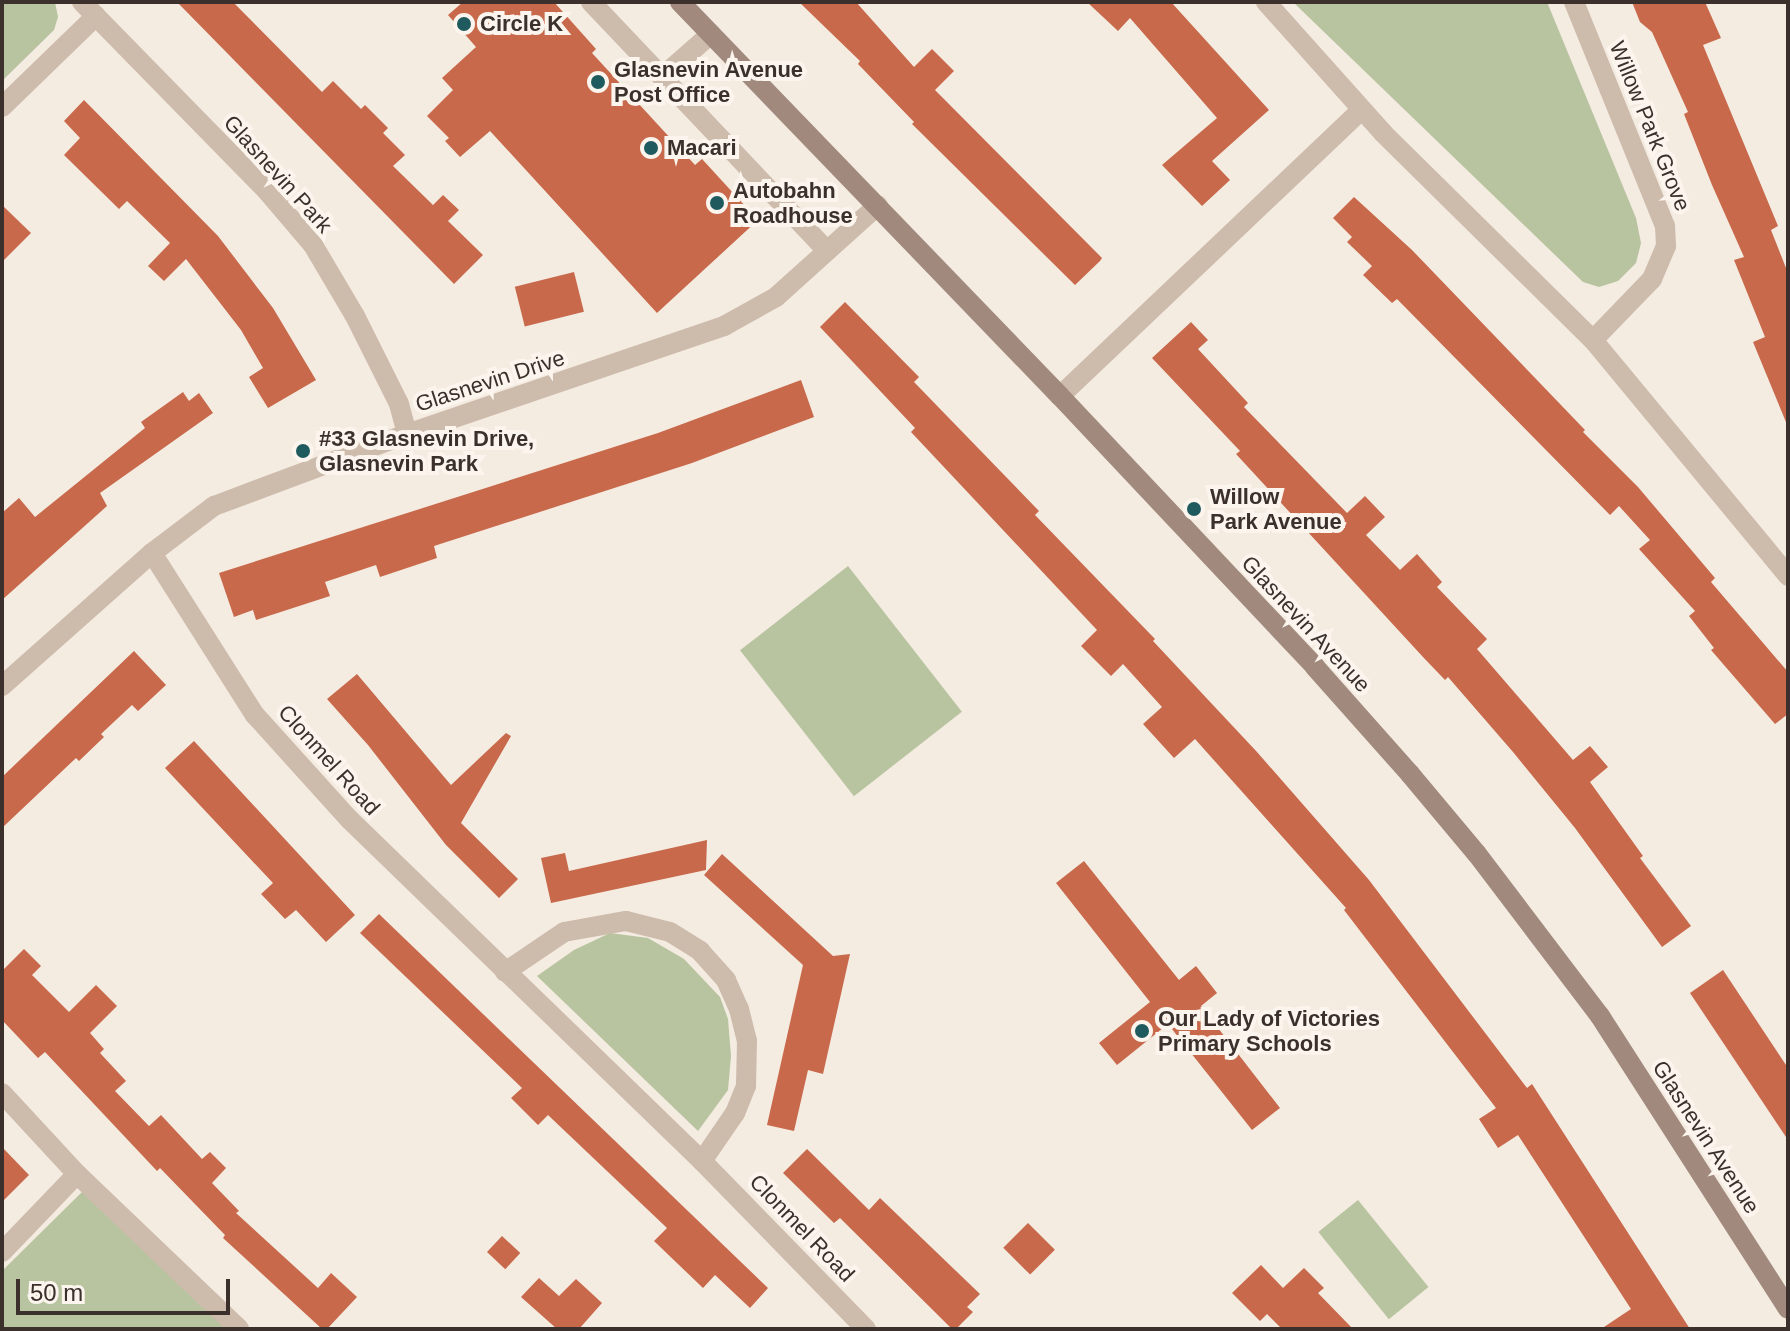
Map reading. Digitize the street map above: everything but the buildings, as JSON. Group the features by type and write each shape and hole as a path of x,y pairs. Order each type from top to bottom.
{"main road":[{"name":"Glasnevin Avenue","path":"680,2 878,205 1315,667 1486,866 1600,1016 1788,1309"}],"street":[{"path":"591,2 827,251"},
{"path":"1266,2 1361,110 1593,340 1788,576"},
{"name":"Willow Park Grove","path":"1574,2 1665,226 1666,246 1652,279 1593,340"},
{"name":"Glasnevin Park","path":"2,107 89,9 267,191 313,245 355,316 399,404 407,434"},
{"path":"662,77 711,34"},
{"path":"1060,396 1361,110"},
{"name":"Glasnevin Drive","path":"2,686 152,553 214,506 407,434 724,326 776,297 878,205"},
{"name":"Clonmel Road","path":"152,553 255,715 349,819 702,1161 862,1328"},
{"path":"505,972 564,932 626,921 670,932 700,951 726,980 739,1009 747,1041 746,1086 735,1113 702,1161"},
{"path":"2,1093 77,1174 239,1329"},
{"path":"2,1252 77,1174"}],"green space":[{"path":"2,2 55,2 58,17 54,30 2,81"},
{"path":"1293,2 1547,2 1636,218 1641,243 1636,263 1618,281 1599,287 1583,282"},
{"path":"848,566 962,712 854,796 740,650"},
{"path":"610,933 648,938 684,959 720,997 728,1019 731,1056 728,1090 698,1131 537,976 574,950"},
{"path":"83,1191 229,1329 2,1329 2,1271"},
{"path":"1358,1200 1428,1287 1389,1319 1318,1232"}],"place":[{"name":"Circle K","path":"464,24"},
{"name":"Glasnevin Avenue Post Office","path":"598,82"},
{"name":"Macari","path":"651,148"},
{"name":"Autobahn Roadhouse","path":"717,203"},
{"name":"#33 Glasnevin Drive, Glasnevin Park","path":"303,451"},
{"name":"Willow Park Avenue","path":"1194,509"},
{"name":"Our Lady of Victories Primary Schools","path":"1142,1031"}]}
